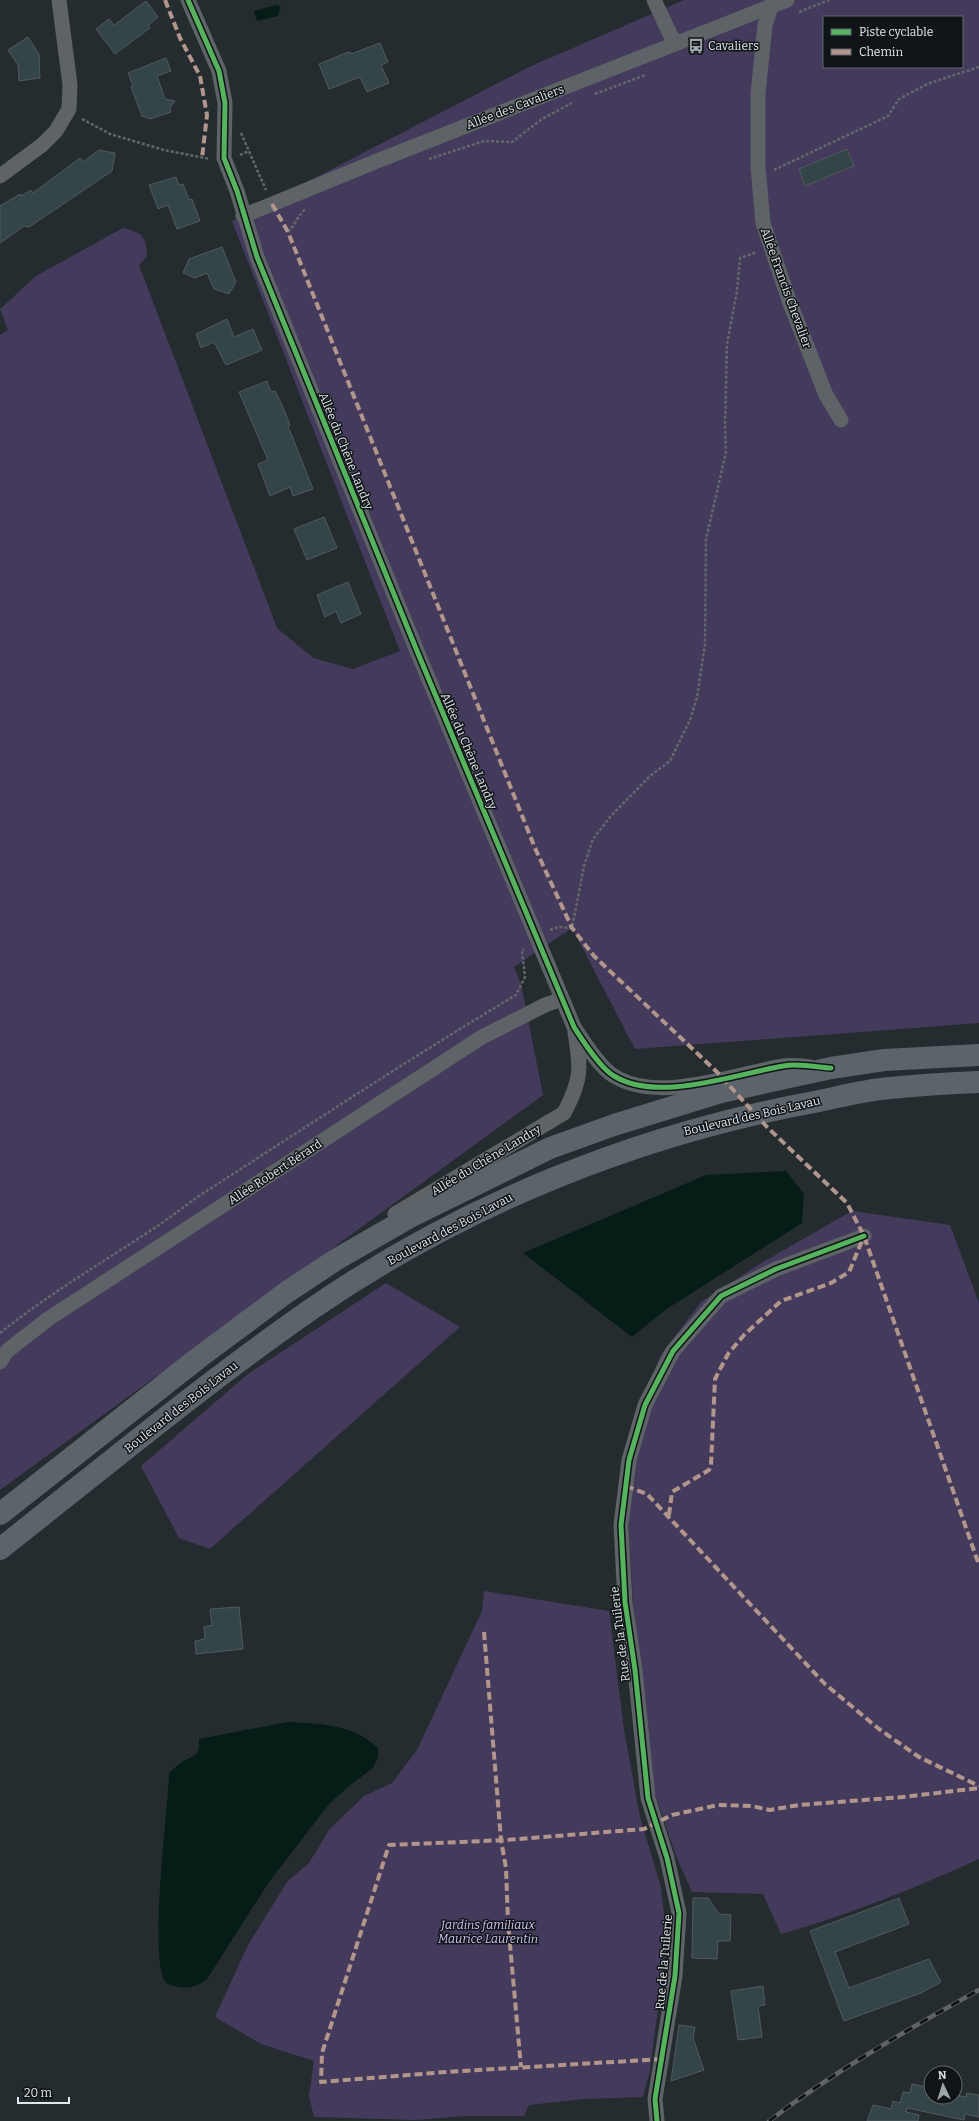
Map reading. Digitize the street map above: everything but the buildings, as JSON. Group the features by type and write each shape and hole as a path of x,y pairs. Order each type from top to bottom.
{"main road":[{"path":"0,1514 197,1359 287,1292 336,1259 410,1217 550,1148 614,1125 721,1092 831,1068 884,1060 979,1055"},
{"name":"Boulevard des Bois Lavau","path":"0,1549 225,1372 314,1307 411,1247 501,1201 566,1172 687,1130 787,1107 888,1088 979,1082"}],"street":[{"path":"0,176 42,145 56,131 69,109 70,85 59,0"},
{"path":"188,0 219,71 224,103 224,158"},
{"path":"654,0 670,36 677,43"},
{"name":"Allée des Cavaliers","path":"243,216 377,160 787,0"},
{"name":"Allée Francis Chevalier","path":"770,6 765,25 758,94 759,176 763,223 826,395 841,420"},
{"name":"Allée du Chêne Landry","path":"224,158 237,191 243,216 260,265 408,629 574,1027 588,1048 613,1076 634,1085 674,1088 785,1066 831,1068"},
{"name":"Allée Robert Bérard","path":"0,1362 6,1351 48,1319 482,1037 545,1005 562,999"},
{"name":"Allée du Chêne Landry","path":"336,1259 371,1228 564,1113 575,1093 580,1075 574,1027"},
{"name":"Rue de la Tuilerie","path":"657,2121 655,2099 675,1976 679,1913 667,1858 648,1798 625,1602 621,1525 629,1460 645,1405 673,1350 721,1296 776,1269 864,1236"}],"path":[{"path":"792,14 829,0"},
{"path":"759,176 888,116 899,99 927,84 979,67"},
{"path":"589,96 651,72"},
{"path":"427,160 484,141 512,142 542,119 576,101"},
{"path":"69,109 89,125 110,134 191,156 214,160 250,151"},
{"path":"240,129 272,204"},
{"path":"288,232 295,225 303,211 309,207"},
{"path":"0,1333 30,1309 86,1271 159,1225 201,1195 357,1092 516,995 525,977 522,951 536,936 558,927 572,928 584,866 593,839 610,817 630,796 650,776 670,761 690,720 697,697 705,644 706,539 726,452 725,425 727,344 737,291 740,258 771,247"}],"green space":[{"path":"684,0 979,0 979,1023 635,1049 572,928 514,967 521,984 543,1095 0,1490 0,335 8,330 0,309 36,276 123,228 142,236 146,244 147,256 139,265 277,628 313,658 353,669 400,651 232,221 529,67"},
{"path":"852,1211 950,1225 979,1303 979,1859 882,1900 806,1927 781,1934 763,1894 692,1892 676,1856 655,1794 633,1602 626,1471 641,1407 660,1356 701,1302 763,1262"},
{"path":"386,1283 460,1327 210,1549 179,1538 141,1466 248,1374"},
{"name":"Jardins familiaux Maurice Laurentin","path":"484,1591 609,1611 624,1730 640,1817 661,1887 667,1939 650,2070 643,2097 584,2099 529,2105 524,2116 465,2116 417,2120 314,2117 309,2096 314,2061 261,2044 215,2017 248,1945 287,1882 309,1863 329,1830 364,1796 392,1783 417,1750 482,1611"}],"shaded area":[{"path":"276,5 281,7 278,16 257,21 254,11"},
{"path":"786,1171 804,1194 802,1223 665,1310 632,1337 523,1253 706,1175"},
{"path":"288,1722 325,1725 358,1734 378,1748 378,1757 373,1768 349,1786 329,1804 269,1882 207,1979 192,1987 177,1987 166,1983 161,1969 159,1916 160,1883 169,1773 180,1763 196,1754 199,1749 199,1739"}],"railway":[{"path":"769,2121 845,2068 979,1990"}],"marked path":[{"path":"165,0 180,38 200,76 207,115 202,158"},
{"path":"272,204 288,232 535,848 572,928 594,956 717,1072 767,1127 847,1203 864,1236 979,1565"},
{"path":"669,1515 672,1492 709,1470 711,1465 715,1379 728,1354 744,1335 781,1301 831,1283 849,1272 864,1236"},
{"path":"626,1486 647,1494 825,1684 879,1729 919,1757 979,1786"},
{"path":"484,1632 501,1840 506,1868 508,1922 521,2067"},
{"path":"662,2059 446,2072 321,2082 322,2053 389,1845 506,1840 644,1829 672,1815 718,1805 752,1806 770,1810 799,1805 903,1797 979,1788"}],"cycle path":[{"path":"188,0 219,71 225,103 224,158 237,191 257,257 417,651 574,1027 592,1054 603,1067 614,1076 632,1084 652,1087 674,1087 720,1080 789,1065 831,1068"},
{"path":"657,2121 655,2099 675,1976 679,1913 667,1858 648,1798 635,1670 625,1602 621,1525 629,1460 645,1405 673,1351 721,1296 776,1269 864,1236"}],"place":[{"name":"Cavaliers","path":"696,46"}]}
